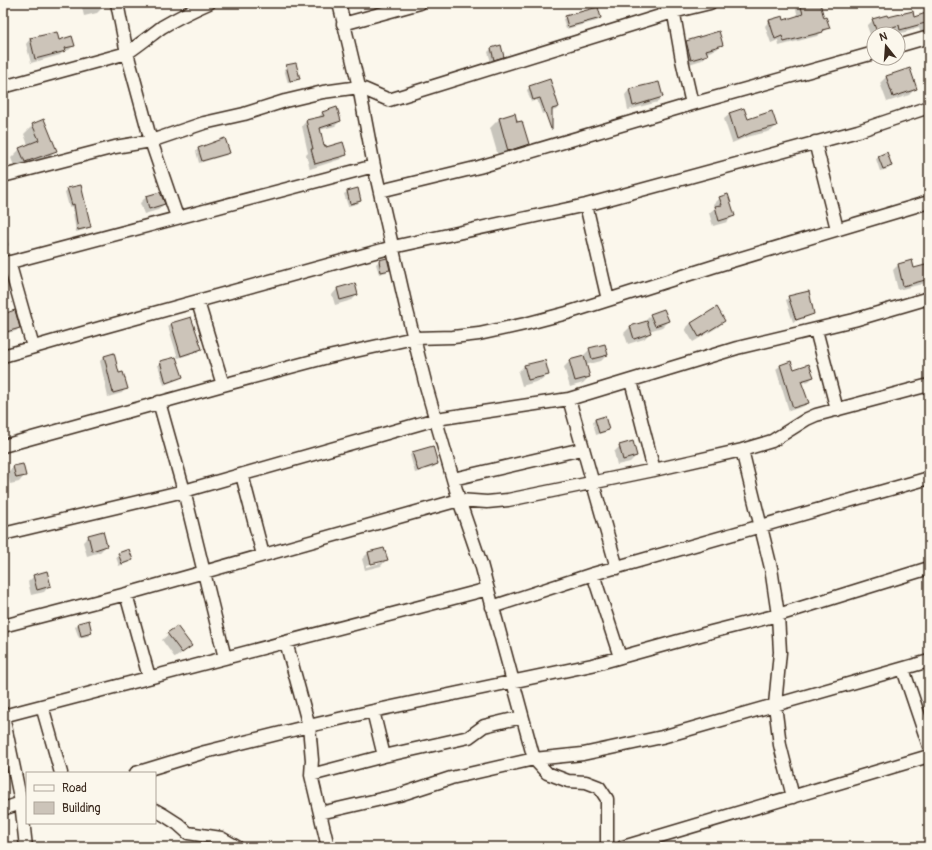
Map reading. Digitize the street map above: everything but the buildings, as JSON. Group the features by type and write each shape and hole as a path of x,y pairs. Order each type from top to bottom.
{"street":[{"path":"117,3 127,53 151,141 177,217"},
{"path":"3,88 127,53 144,43 162,28 209,3"},
{"path":"339,3 406,307 459,500 481,564 534,759 547,773 568,781 586,782 600,787 606,799 607,847"},
{"path":"343,24 420,3"},
{"path":"3,176 115,147 151,141 204,123 244,114 285,101 323,92 358,87 389,100 672,7 710,3"},
{"path":"672,7 692,104"},
{"path":"906,44 929,37"},
{"path":"380,191 479,167 692,104 866,55"},
{"path":"3,356 393,247 586,205 858,130 929,108"},
{"path":"815,142 837,229"},
{"path":"33,347 6,263 374,166"},
{"path":"3,446 159,402 328,357 414,338 452,337 479,334 532,323 929,202"},
{"path":"586,205 608,300"},
{"path":"3,534 184,491 436,419 569,398 631,381 737,348 816,330 929,298"},
{"path":"198,302 223,385"},
{"path":"816,330 837,410"},
{"path":"631,381 654,470"},
{"path":"3,626 126,594 459,500 488,502 508,500 742,450 772,441 807,419 929,385"},
{"path":"569,398 616,568"},
{"path":"159,402 184,491 225,658"},
{"path":"453,479 582,449"},
{"path":"742,450 771,568 778,615 780,652 775,705 780,745 793,797"},
{"path":"242,474 263,555"},
{"path":"492,607 593,574 929,478"},
{"path":"139,772 205,752 308,726 592,665 778,615 929,568"},
{"path":"593,574 620,657"},
{"path":"26,847 24,802 3,716 488,589"},
{"path":"126,594 149,677"},
{"path":"286,642 308,726 312,760 311,775 328,847"},
{"path":"320,813 399,795 451,778 534,759 582,754 634,744 698,728 929,661"},
{"path":"903,669 929,746"},
{"path":"42,706 61,772"},
{"path":"373,711 384,756"},
{"path":"311,775 384,756 468,737 484,726 522,716"},
{"path":"623,847 929,756"},
{"path":"3,809 24,802"},
{"path":"156,811 178,824 188,833 221,838 228,840 237,847"}]}
